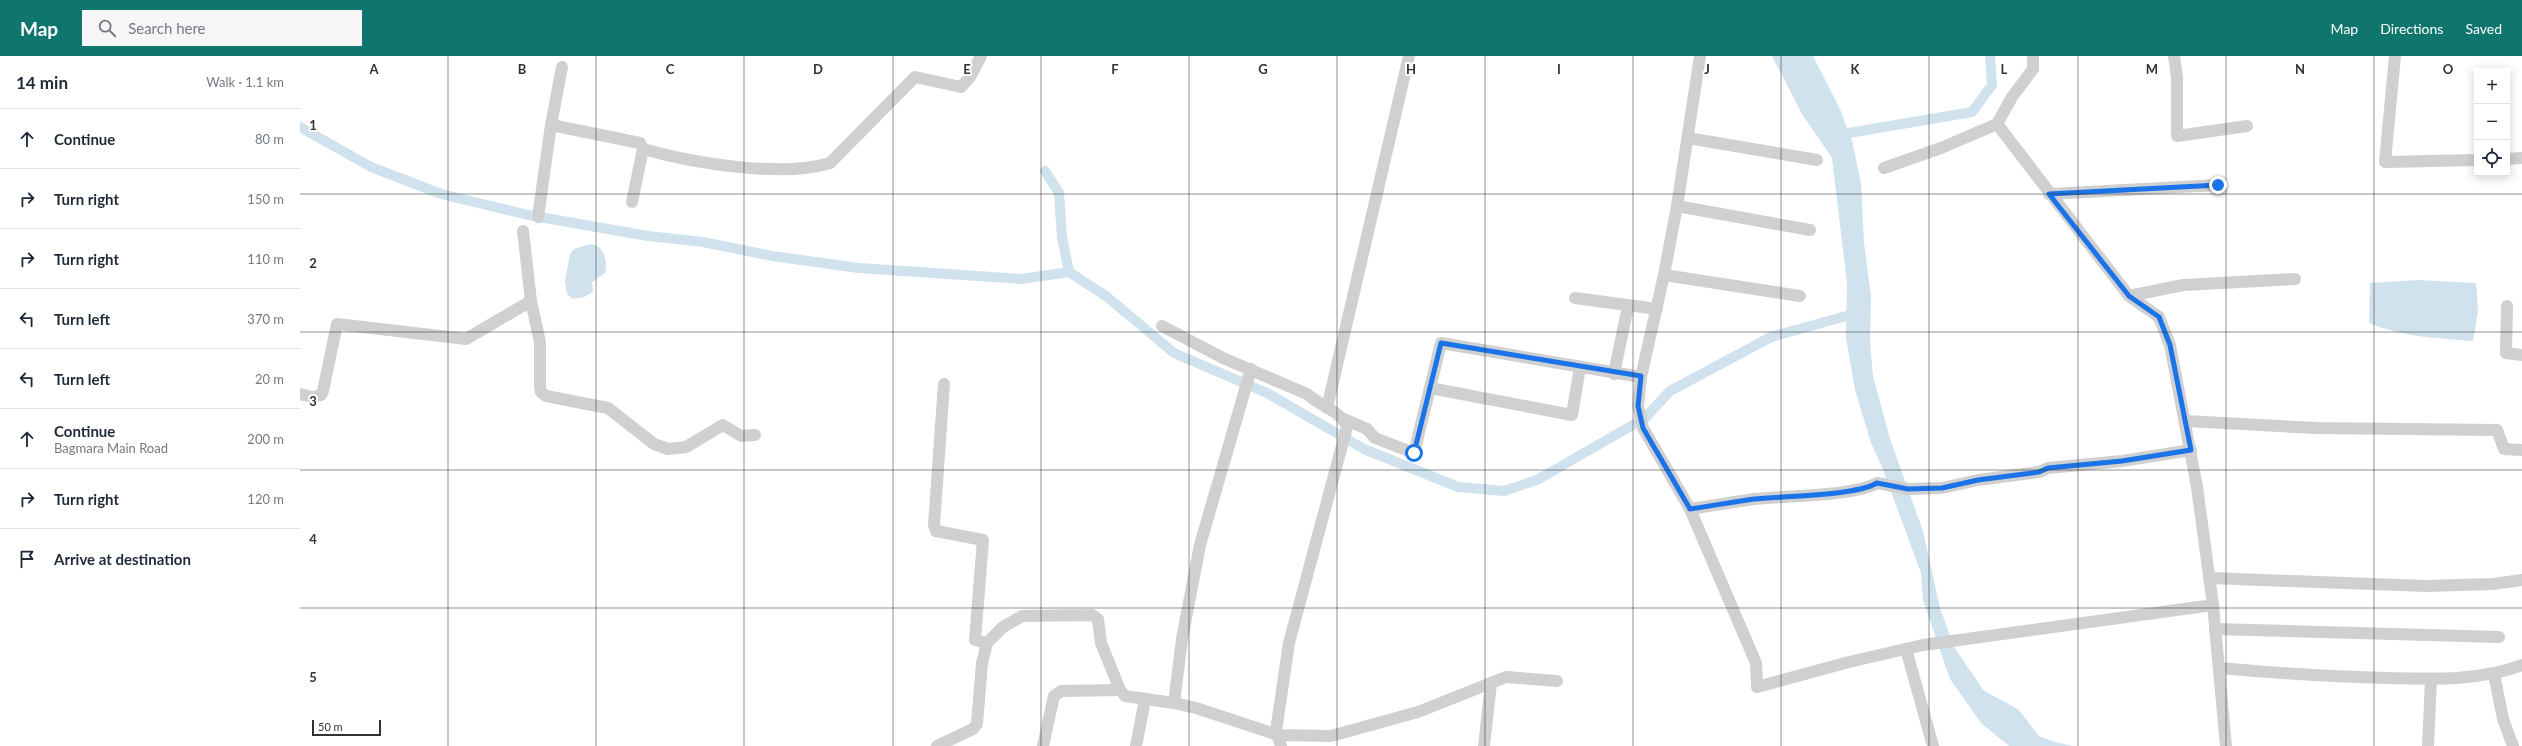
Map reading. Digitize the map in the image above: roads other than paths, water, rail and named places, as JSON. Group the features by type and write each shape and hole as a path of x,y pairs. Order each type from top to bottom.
{"street":[{"path":"643,149 662,154 738,167 818,166 830,163 915,77 961,87 970,78 981,56"},
{"path":"1327,408 1409,56"},
{"path":"1700,56 1677,206 1657,309 1641,376 1638,406 1643,428 1690,509 1756,663 1757,687 1906,648 1954,639 2213,605"},
{"path":"1884,168 1941,148 1997,124 2012,98 2032,69 2033,56"},
{"path":"2174,56 2177,77 2177,136 2247,126"},
{"path":"2395,56 2386,162 2474,160"},
{"path":"538,217 551,125 562,67"},
{"path":"1997,124 2049,194 2129,296 2159,317 2170,345 2191,450 2213,605 2226,746"},
{"path":"551,125 640,143 643,149 632,202"},
{"path":"1688,138 1817,160"},
{"path":"2510,159 2522,158"},
{"path":"2049,194 2218,185"},
{"path":"1677,206 1810,230"},
{"path":"523,231 531,301 540,342 541,392 546,396 608,408 654,444 668,449 686,447 723,425 741,436 755,434"},
{"path":"1664,275 1800,296"},
{"path":"2129,296 2183,285 2295,279"},
{"path":"1575,298 1657,309"},
{"path":"300,394 313,397 321,395 338,324 466,339 531,301"},
{"path":"1614,374 1628,306"},
{"path":"2507,306 2506,353 2522,355"},
{"path":"1162,326 1223,358 1307,394 1345,423 1368,429 1375,438 1414,453 1441,343 1614,374 1641,376"},
{"path":"1430,388 1572,415 1580,368"},
{"path":"1174,703 1182,639 1200,545 1251,369"},
{"path":"944,384 934,525 936,531 983,540 975,640 987,644"},
{"path":"2186,421 2309,428 2497,430 2504,449 2522,450"},
{"path":"1280,741 1276,731 1289,642 1341,450 1345,423"},
{"path":"1690,509 1754,499 1831,493 1871,487 1877,483 1908,489 1942,488 1978,480 2039,472 2048,468 2122,461 2191,450"},
{"path":"2209,578 2426,586 2493,584 2522,580"},
{"path":"937,746 965,733 977,724 982,663 987,644 1003,627 1022,616 1092,615 1098,619 1100,624 1101,643 1120,690 1125,696 1174,703 1196,708 1280,741 1330,736 1418,712 1506,677 1557,680"},
{"path":"2215,629 2499,637"},
{"path":"1906,648 1933,746"},
{"path":"2219,668 2327,677 2430,679 2494,674 2522,665"},
{"path":"2494,674 2503,719 2513,746"},
{"path":"2428,746 2430,679"},
{"path":"1484,746 1491,683"},
{"path":"1043,746 1054,696 1061,691 1120,690"},
{"path":"1136,746 1145,700"},
{"path":"963,746 965,733"}],"water":[{"path":"1772,56 1813,56 1840,109 1852,141 1861,183 1864,243 1871,296 1870,342 1873,376 1890,439 1923,531 1940,608 1954,647 1984,691 2018,709 2039,736 2055,742 2073,746 2009,746 1981,723 1950,679 1923,600 1921,573 1882,467 1871,443 1855,390 1846,338 1847,283 1832,158 1802,114"},
{"path":"590,244 599,247 602,250 606,264 605,273 592,282 593,292 584,297 573,299 567,294 565,281 570,254 574,249"},
{"path":"2419,280 2476,283 2478,311 2473,341 2433,338 2407,334 2369,323 2370,283"}],"waterway":[{"path":"1837,135 1972,112 1992,85 1990,56"},
{"path":"300,127 371,167 441,194 528,215 648,236 703,242 772,256 859,268 1021,279 1069,272 1106,296 1174,353 1267,393 1364,449 1458,487 1504,491 1537,480 1645,418 1670,391 1771,337 1857,313"},
{"path":"1045,171 1059,193 1062,237 1069,272"}]}
